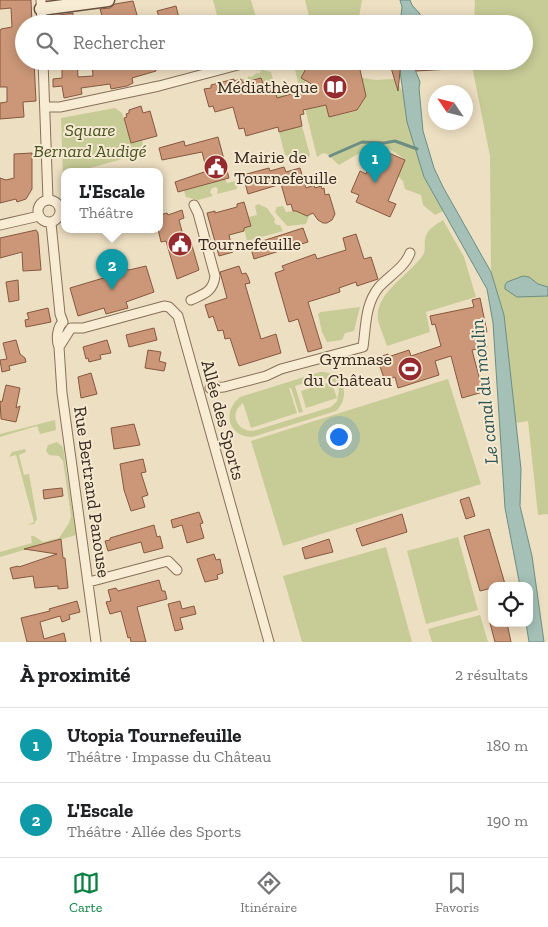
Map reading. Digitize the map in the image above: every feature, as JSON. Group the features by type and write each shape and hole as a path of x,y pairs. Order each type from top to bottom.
{"street":[{"path":"41,5 108,0"},
{"path":"43,70 48,200"},
{"path":"45,107 60,107 159,86 219,70"},
{"path":"48,200 56,202 60,210 60,216 51,223 45,222 38,216 39,206 48,200"},
{"path":"192,300 209,291 214,285 216,276 194,205"},
{"path":"0,225 38,216"},
{"path":"51,223 60,314 65,329"},
{"path":"210,388 224,387 266,376 363,347 368,308 373,295 410,253"},
{"name":"Allée des Sports","path":"65,329 83,328 164,306 170,307 178,316 268,642"},
{"name":"Rue Bertrand Panouse","path":"65,329 59,347 62,393 96,642"},
{"path":"88,582 168,560 177,570"}],"green space":[{"path":"213,0 251,0 255,15 217,15"},
{"path":"305,0 362,0 359,15 309,15"},
{"path":"475,0 548,0 548,514 538,515 528,421 516,423 504,315 491,272 490,156 473,70 533,70 533,15 474,15"},
{"path":"259,70 271,72 275,87 261,90 243,85 241,79 247,79 249,76 259,74 261,71"},
{"path":"295,70 319,70 305,81 312,108 326,105 329,117 357,111 366,95 362,78 376,80 395,79 406,97 447,209 435,215 423,205 421,195 405,189 403,181 398,176 405,160 382,146 367,142 367,150 339,165 327,154 323,153 317,157 301,92 277,98 275,91 288,87 289,90 299,87"},
{"name":"Square Bernard Audigé","path":"115,108 122,113 127,131 131,130 135,136 129,138 131,143 142,140 143,145 137,155 90,168 63,168 61,118"},
{"path":"302,126 310,155 308,159 285,155 279,132"},
{"path":"225,179 227,183 236,181 237,189 217,194 218,189 216,187 212,188 210,192 213,196 198,200 186,197 184,191"},
{"path":"258,204 267,208 275,219 274,222 280,225 283,231 247,241 244,228 251,225 249,217 257,215 255,206"},
{"path":"283,206 286,212 300,210 302,214 309,216 306,224 287,226 275,212 277,207"},
{"path":"443,220 464,257 476,297 426,312 430,332 387,346 378,320 378,310 382,301 394,285 423,255 427,233"},
{"path":"360,307 354,331 345,333 342,340 327,342 322,332 318,314"},
{"path":"320,372 328,373 339,380 344,392 341,405 336,411 252,437 237,433 230,422 231,409 240,397","holes":["322,378 333,381 339,390 337,401 331,407 253,431 242,428 236,421 236,412 243,403 251,428 297,413 289,388 291,388 299,413 303,412 295,386"]},
{"path":"448,379 481,484 283,546 251,441"},
{"path":"331,382 337,398 306,408 301,391"},
{"path":"55,420 56,430 40,434 37,426 0,437 0,434"},
{"path":"57,442 63,447 76,535 0,557 0,552 32,543 31,536 43,542 59,538 69,523 71,516 63,461 59,456 49,455 46,451 48,445"},
{"path":"25,449 26,452 19,455 24,475 29,474 37,519 34,524 27,525 34,522 16,455 9,457 12,452"},
{"path":"458,537 478,610 426,624 407,551"},
{"path":"386,547 412,642 302,642 283,576"},
{"path":"480,615 488,642 432,642 428,629"}],"water":[{"path":"400,0 410,0 420,15 401,15 402,7"},
{"path":"415,70 420,82 423,131 434,168 491,272 504,315 521,469 520,506 532,556 544,642 529,642 527,627 533,627 533,582 519,582 505,508 493,323 487,289 424,177 407,122 400,71"},
{"path":"523,276 529,277 538,284 548,287 548,296 517,297 505,289 507,282"}],"building":[{"path":"0,0 31,0 32,15 15,15 15,70 34,70 36,101 23,102 24,117 0,119 0,103 7,102 7,87 0,87 0,31 1,29 12,27 11,8 0,9"},
{"path":"133,1 137,15 102,15 100,9 110,8 115,4"},
{"path":"176,6 178,15 158,15 157,11"},
{"path":"62,70 78,70 78,77 93,76 92,70 156,71 132,78 133,83 127,86 111,89 110,84 81,88 82,94 64,98 62,86 53,87 53,79 62,78"},
{"path":"305,70 360,70 366,96 357,110 329,117 326,105 303,110 304,114 300,115 302,126 279,132 278,127 246,136 244,128 239,129 233,107 215,112 213,106 209,107 204,89 211,88 211,85 234,79 234,81 241,79 243,83 261,78 265,89 274,87 277,98 317,87 301,78"},
{"path":"392,70 400,70 398,91"},
{"path":"141,106 143,113 150,111 157,136 131,143 124,118 127,117 126,114 129,113 129,110"},
{"name":"Mairie de Tournefeuille","path":"218,137 229,178 178,192 175,182 207,171 202,152 162,160 159,148 184,141 185,146"},
{"path":"377,148 405,160 388,201 396,204 390,217 356,202 359,195 351,192 360,171 366,174"},
{"path":"32,153 32,189 26,199 17,202 16,199 0,203 0,178 6,180 14,178 14,154"},
{"path":"284,167 286,172 300,168 306,188 314,185 315,188 321,186 322,189 324,188 325,195 329,194 335,214 332,220 323,223 313,213 307,216 293,211 291,204 287,205 281,184 248,194 243,175 269,168 270,171"},
{"path":"244,202 251,226 244,228 244,231 229,235 233,252 219,256 207,213 215,211 215,213 237,207 237,204"},
{"name":"Tournefeuille","path":"182,210 184,218 179,220 185,243 191,242 199,270 177,279 166,241 161,242 159,233 163,233 163,214 167,213 168,215"},
{"path":"303,228 308,242 254,259 250,245"},
{"path":"36,230 38,233 41,270 23,271 22,252 0,258 0,238"},
{"path":"356,234 364,259 371,257 378,279 357,286 356,282 339,288 340,292 308,302 322,348 308,352 298,319 289,322 275,273 284,270 282,266 315,254 317,259 346,250 343,238"},
{"path":"146,266 154,292 126,302 128,308 106,314 104,308 78,316 70,288 120,273 124,267 129,270"},
{"path":"239,266 242,274 246,273 250,283 245,284 261,339 276,334 281,353 239,366 230,338 225,339 223,330 218,331 213,316 209,318 205,305 227,298 220,272"},
{"path":"18,280 19,300 9,302 6,282"},
{"path":"480,298 487,332 483,333 487,347 472,350 483,392 462,398 451,356 435,361 439,375 398,388 395,377 385,381 377,358 388,354 388,357 409,350 411,356 441,346 435,324 432,325 430,316 474,307 472,300"},
{"path":"48,308 51,322 26,327 25,320 29,319 27,313"},
{"path":"154,328 157,340 129,347 126,335"},
{"path":"16,340 20,354 25,358 26,362 9,366 10,370 2,372 0,360 7,359 3,343"},
{"path":"107,340 111,353 100,355 101,359 89,362 88,358 86,359 83,347"},
{"path":"148,350 161,352 159,361 166,363 164,371 145,368"},
{"path":"91,373 97,394 81,398 78,377"},
{"path":"6,385 20,388 16,408 20,406 16,422 1,419 0,401 2,402"},
{"path":"134,424 140,445 114,449 111,428"},
{"path":"143,459 146,472 141,473 148,495 142,497 145,507 131,511 124,490 120,464"},
{"path":"62,488 63,496 44,499 43,490"},
{"path":"469,497 475,516 466,519 460,500"},
{"path":"199,512 203,523 200,524 204,538 187,543 182,525 173,528 171,520"},
{"path":"402,514 407,532 362,546 356,529"},
{"path":"154,525 157,537 160,536 163,548 144,553 141,542 108,551 105,541 110,540 110,538"},
{"path":"489,529 504,582 488,582 488,589 480,591 464,536"},
{"path":"61,539 68,588 58,589 58,586 35,588 33,576 13,579 10,568 19,567 57,554 24,549"},
{"path":"329,539 333,552 305,559 302,548"},
{"path":"214,554 216,560 220,559 223,573 217,575 218,579 205,582 197,559"},
{"path":"159,580 162,591 165,591 167,599 137,607 146,642 131,642 130,637 128,638 121,611 110,614 106,602 111,601 108,590 116,588 118,591"},
{"path":"77,601 80,612 69,615 70,619 62,622 60,616 40,622 44,639 64,633 66,642 27,642 21,618 50,611 49,609"},
{"path":"180,601 182,609 194,606 196,614 180,618 183,629 175,631 168,604"},
{"path":"491,627 508,627 511,642 495,642"}],"waterway":[{"path":"330,156 362,142 384,143 395,141 417,149"}],"place":[{"name":"Médiathèque","path":"335,87"},
{"name":"Mairie de Tournefeuille","path":"216,167"},
{"name":"Utopia Tournefeuille","path":"375,183"},
{"name":"Tournefeuille","path":"180,244"},
{"name":"L'Escale","path":"112,290"},
{"name":"Gymnase du Château","path":"410,369"}],"water label":[{"name":"Le canal du moulin","path":"484,392"}]}
